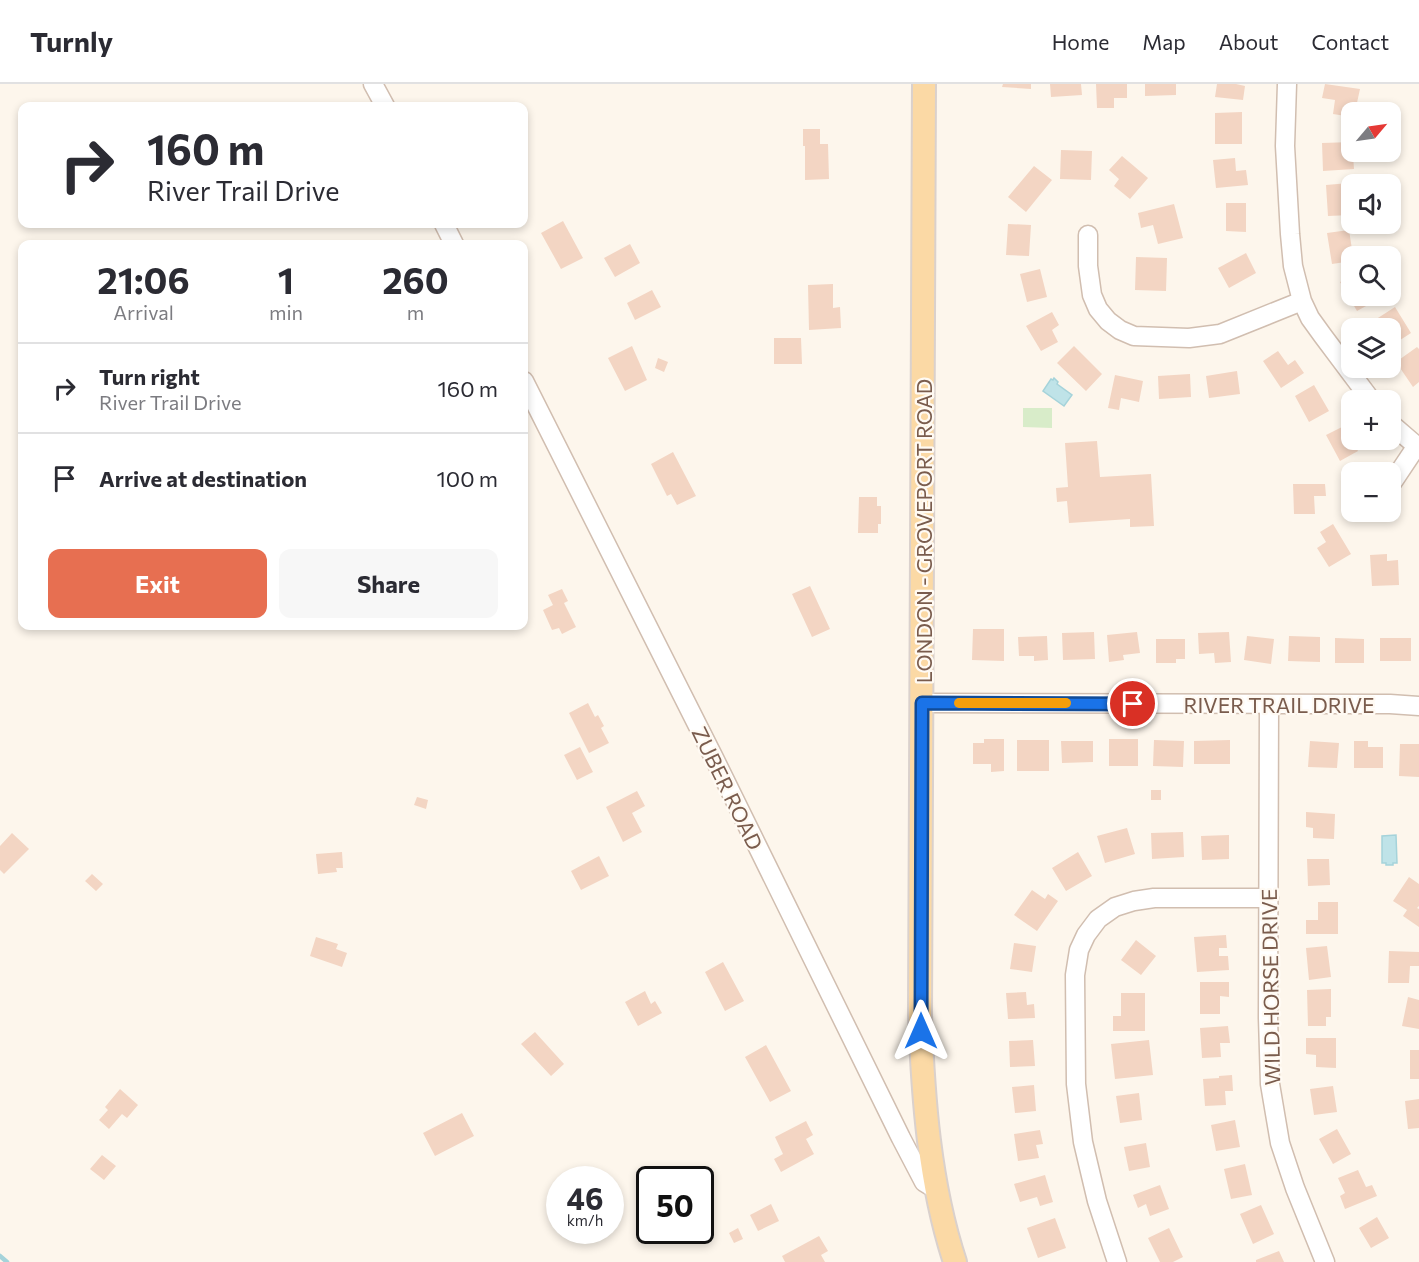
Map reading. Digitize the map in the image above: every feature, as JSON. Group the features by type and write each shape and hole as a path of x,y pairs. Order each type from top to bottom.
{"main road":[{"name":"LONDON - GROVEPORT ROAD","path":"924,84 921,1054 930,1147 937,1190 955,1262"}],"street":[{"path":"373,84 382,102"},
{"path":"1287,84 1285,146 1293,266 1302,301 1310,318 1364,390"},
{"path":"1088,235 1088,266 1092,295 1098,309 1120,330 1134,336 1189,338 1220,334 1302,301"},
{"name":"ZUBER ROAD","path":"528,389 714,758 901,1138 924,1182 937,1190"},
{"path":"1401,432 1418,447 1401,471"},
{"name":"RIVER TRAIL DRIVE","path":"922,703 1390,704 1419,706"},
{"name":"WILD HORSE DRIVE","path":"1269,704 1268,1046 1270,1084 1280,1143 1295,1188 1325,1262"},
{"path":"1117,1262 1094,1191 1083,1142 1077,1095 1075,975 1079,950 1086,935 1098,919 1115,907 1134,900 1269,898"}],"green space":[{"path":"1023,408 1052,408 1052,428 1023,427"}],"water":[{"path":"1054,378 1057,384 1072,395 1064,406 1043,391"},
{"path":"1396,835 1397,863 1386,865 1382,863 1382,836"}],"building":[{"path":"1003,84 1031,84 1031,89 1002,87"},
{"path":"1050,84 1081,84 1082,95 1051,97"},
{"path":"1096,84 1127,84 1127,98 1114,98 1114,108 1097,108"},
{"path":"1145,84 1176,84 1176,95 1145,96"},
{"path":"1217,84 1245,86 1243,100 1215,97"},
{"path":"1325,84 1360,89 1357,102 1341,102 1341,115 1333,114 1335,100 1322,98"},
{"path":"1242,112 1242,144 1215,144 1215,113"},
{"path":"803,129 820,129 820,144 828,144 829,179 805,180"},
{"path":"1341,142 1341,162 1353,162 1354,169 1323,171 1322,143"},
{"path":"1061,150 1092,151 1091,180 1060,179"},
{"path":"1122,156 1148,178 1130,199 1114,186 1119,179 1109,170"},
{"path":"1235,158 1236,171 1246,170 1248,185 1216,188 1213,160"},
{"path":"1034,166 1052,180 1026,212 1008,197"},
{"path":"1341,184 1341,215 1328,216 1326,185"},
{"path":"1226,203 1246,203 1246,232 1226,231"},
{"path":"1174,204 1183,238 1158,244 1153,225 1141,228 1138,213"},
{"path":"563,221 583,258 561,269 541,233"},
{"path":"1008,224 1031,225 1029,256 1006,255"},
{"path":"1341,231 1341,234 1350,234 1351,246 1341,246 1341,263 1332,264 1327,233"},
{"path":"630,244 640,263 615,277 604,258"},
{"path":"1246,253 1256,273 1229,288 1218,268"},
{"path":"1136,257 1167,258 1166,291 1135,290"},
{"path":"1040,269 1047,297 1027,302 1020,274"},
{"path":"833,284 833,308 840,307 841,328 809,330 808,285"},
{"path":"652,290 661,307 635,320 627,303"},
{"path":"1354,306 1366,306 1357,311"},
{"path":"1395,307 1411,333 1401,339 1401,318 1378,318"},
{"path":"1052,312 1059,325 1052,330 1058,342 1041,351 1026,326"},
{"path":"774,338 801,338 802,364 774,364"},
{"path":"632,346 647,380 625,391 608,358"},
{"path":"1074,346 1102,374 1086,391 1057,363"},
{"path":"1417,347 1419,349 1419,382 1413,387 1401,369 1401,358"},
{"path":"1278,351 1288,365 1295,360 1304,373 1281,388 1263,361"},
{"path":"658,358 668,362 664,372 655,368"},
{"path":"1237,371 1240,394 1209,398 1206,376"},
{"path":"1190,374 1191,397 1159,399 1158,376"},
{"path":"1115,375 1143,381 1139,402 1121,398 1119,410 1108,408"},
{"path":"1314,385 1329,411 1309,422 1295,396"},
{"path":"1341,428 1341,450 1358,451 1340,461 1326,435"},
{"path":"1097,441 1100,477 1151,474 1154,526 1130,527 1130,519 1069,523 1067,501 1057,502 1056,488 1068,487 1065,443"},
{"path":"673,452 696,496 677,505 671,494 667,496 651,464"},
{"path":"1293,484 1325,484 1326,496 1314,496 1315,514 1294,514"},
{"path":"859,497 877,497 877,506 881,506 881,524 878,524 878,533 858,533"},
{"path":"1333,524 1351,554 1329,567 1317,548 1326,542 1320,532"},
{"path":"1387,554 1387,561 1398,560 1399,585 1372,586 1370,555"},
{"path":"810,586 830,629 812,637 792,594"},
{"path":"562,589 568,601 564,603 576,627 562,634 559,628 552,630 543,610 553,605 548,595"},
{"path":"973,629 1004,629 1004,661 972,660"},
{"path":"1094,632 1095,659 1063,660 1062,633"},
{"path":"1137,632 1140,653 1123,655 1124,660 1109,662 1107,635"},
{"path":"1229,632 1231,662 1215,663 1214,653 1199,654 1198,633"},
{"path":"1047,636 1048,660 1034,661 1034,656 1019,656 1018,637"},
{"path":"1247,636 1274,639 1271,664 1244,660"},
{"path":"1289,636 1320,637 1320,662 1288,661"},
{"path":"1335,638 1364,639 1364,663 1335,663"},
{"path":"1380,638 1411,638 1411,661 1380,661"},
{"path":"1156,639 1185,639 1185,659 1176,659 1176,663 1156,663"},
{"path":"588,703 595,717 598,715 604,726 601,728 609,743 589,753 569,713"},
{"path":"984,739 1004,739 1004,771 991,772 991,764 973,764 973,743 984,743"},
{"path":"1109,739 1138,739 1138,766 1109,766"},
{"path":"1017,740 1049,740 1049,771 1017,771"},
{"path":"1154,740 1184,741 1183,767 1153,766"},
{"path":"1230,740 1230,764 1194,764 1194,741"},
{"path":"1061,741 1093,741 1093,762 1062,763"},
{"path":"1310,741 1339,743 1337,768 1308,767"},
{"path":"1354,741 1368,741 1368,747 1383,747 1383,768 1354,768"},
{"path":"1400,744 1419,744 1419,777 1399,776"},
{"path":"580,747 593,772 577,780 564,755"},
{"path":"1151,790 1161,790 1161,800 1151,800"},
{"path":"637,791 645,806 632,813 642,832 623,842 606,807"},
{"path":"417,797 428,800 426,809 414,805"},
{"path":"1306,812 1335,814 1334,839 1313,838 1313,828 1306,827"},
{"path":"1127,828 1135,854 1105,863 1097,836"},
{"path":"1183,832 1184,857 1152,859 1151,833"},
{"path":"12,833 29,849 4,874 0,870 0,846"},
{"path":"1229,835 1229,859 1202,860 1201,836"},
{"path":"342,852 343,868 336,868 337,872 318,874 316,854"},
{"path":"1078,852 1092,876 1066,891 1052,868"},
{"path":"599,856 609,876 581,890 571,871"},
{"path":"1307,859 1329,859 1330,885 1308,886"},
{"path":"92,874 103,884 96,891 85,881"},
{"path":"1409,877 1419,884 1419,906 1417,908 1419,909 1419,927 1403,916 1407,910 1393,901"},
{"path":"1032,890 1045,899 1048,894 1058,901 1037,931 1014,915"},
{"path":"1318,902 1338,902 1338,934 1306,934 1306,920 1318,920"},
{"path":"1226,935 1227,948 1219,948 1219,956 1228,956 1229,970 1197,972 1194,937"},
{"path":"316,937 338,944 336,949 347,953 342,967 310,956"},
{"path":"1136,940 1156,956 1141,975 1121,960"},
{"path":"1014,943 1036,946 1032,972 1010,969"},
{"path":"1327,946 1331,977 1309,980 1306,948"},
{"path":"1389,951 1419,952 1419,966 1410,966 1409,983 1388,983"},
{"path":"723,962 744,1001 725,1011 705,972"},
{"path":"1200,982 1229,982 1229,997 1220,996 1220,1014 1200,1014"},
{"path":"1331,989 1331,1017 1326,1017 1326,1026 1308,1026 1307,990"},
{"path":"645,991 651,1004 655,1001 662,1013 638,1026 625,1002"},
{"path":"1026,992 1027,1005 1034,1004 1035,1018 1008,1019 1006,993"},
{"path":"1121,993 1145,993 1145,1031 1113,1031 1113,1016 1121,1016"},
{"path":"1408,997 1419,1000 1419,1029 1402,1026"},
{"path":"1228,1026 1230,1043 1220,1043 1221,1057 1202,1058 1200,1028"},
{"path":"535,1032 564,1064 551,1076 521,1044"},
{"path":"1306,1038 1336,1038 1336,1068 1316,1067 1316,1055 1306,1054"},
{"path":"1033,1040 1035,1066 1010,1067 1009,1041"},
{"path":"1149,1040 1153,1075 1115,1079 1111,1044"},
{"path":"766,1045 791,1091 770,1102 745,1057"},
{"path":"1410,1050 1419,1050 1419,1079 1410,1079"},
{"path":"1232,1075 1233,1091 1225,1091 1226,1105 1205,1106 1203,1079"},
{"path":"1034,1085 1036,1111 1015,1113 1012,1087"},
{"path":"1333,1086 1337,1112 1314,1115 1310,1089"},
{"path":"120,1089 138,1105 127,1118 122,1114 109,1129 99,1120 108,1110 105,1107"},
{"path":"1139,1093 1142,1120 1120,1123 1116,1096"},
{"path":"1419,1099 1419,1128 1408,1129 1405,1101"},
{"path":"462,1113 474,1136 435,1156 423,1133"},
{"path":"1235,1120 1240,1147 1216,1151 1211,1125"},
{"path":"806,1121 813,1135 806,1139 814,1154 781,1172 774,1159 783,1154 775,1137"},
{"path":"1337,1129 1351,1154 1333,1164 1319,1139"},
{"path":"1040,1130 1043,1144 1036,1145 1039,1158 1018,1161 1014,1134"},
{"path":"1146,1143 1150,1167 1129,1171 1124,1147"},
{"path":"102,1155 116,1166 104,1180 90,1169"},
{"path":"1245,1164 1252,1195 1231,1199 1224,1169"},
{"path":"1358,1170 1366,1187 1372,1185 1377,1196 1345,1209 1340,1196 1345,1193 1338,1178"},
{"path":"1045,1175 1053,1202 1040,1206 1037,1197 1020,1202 1014,1184"},
{"path":"1160,1185 1169,1209 1150,1216 1146,1204 1138,1208 1133,1195"},
{"path":"771,1204 779,1221 758,1231 750,1215"},
{"path":"1261,1205 1274,1234 1253,1244 1240,1214"},
{"path":"1377,1217 1389,1238 1371,1248 1359,1228"},
{"path":"1055,1218 1066,1248 1038,1258 1027,1228"},
{"path":"738,1228 743,1239 734,1243 729,1233"},
{"path":"1169,1228 1183,1257 1173,1262 1160,1262 1148,1238"},
{"path":"819,1236 828,1251 821,1255 825,1262 785,1262 782,1256"},
{"path":"1279,1251 1284,1262 1256,1262 1256,1260"}],"waterway":[{"path":"0,1256 7,1262"}],"slow traffic":[{"path":"959,703 1066,703"}],"route":[{"path":"921,1031 922,703 1133,704"}]}
